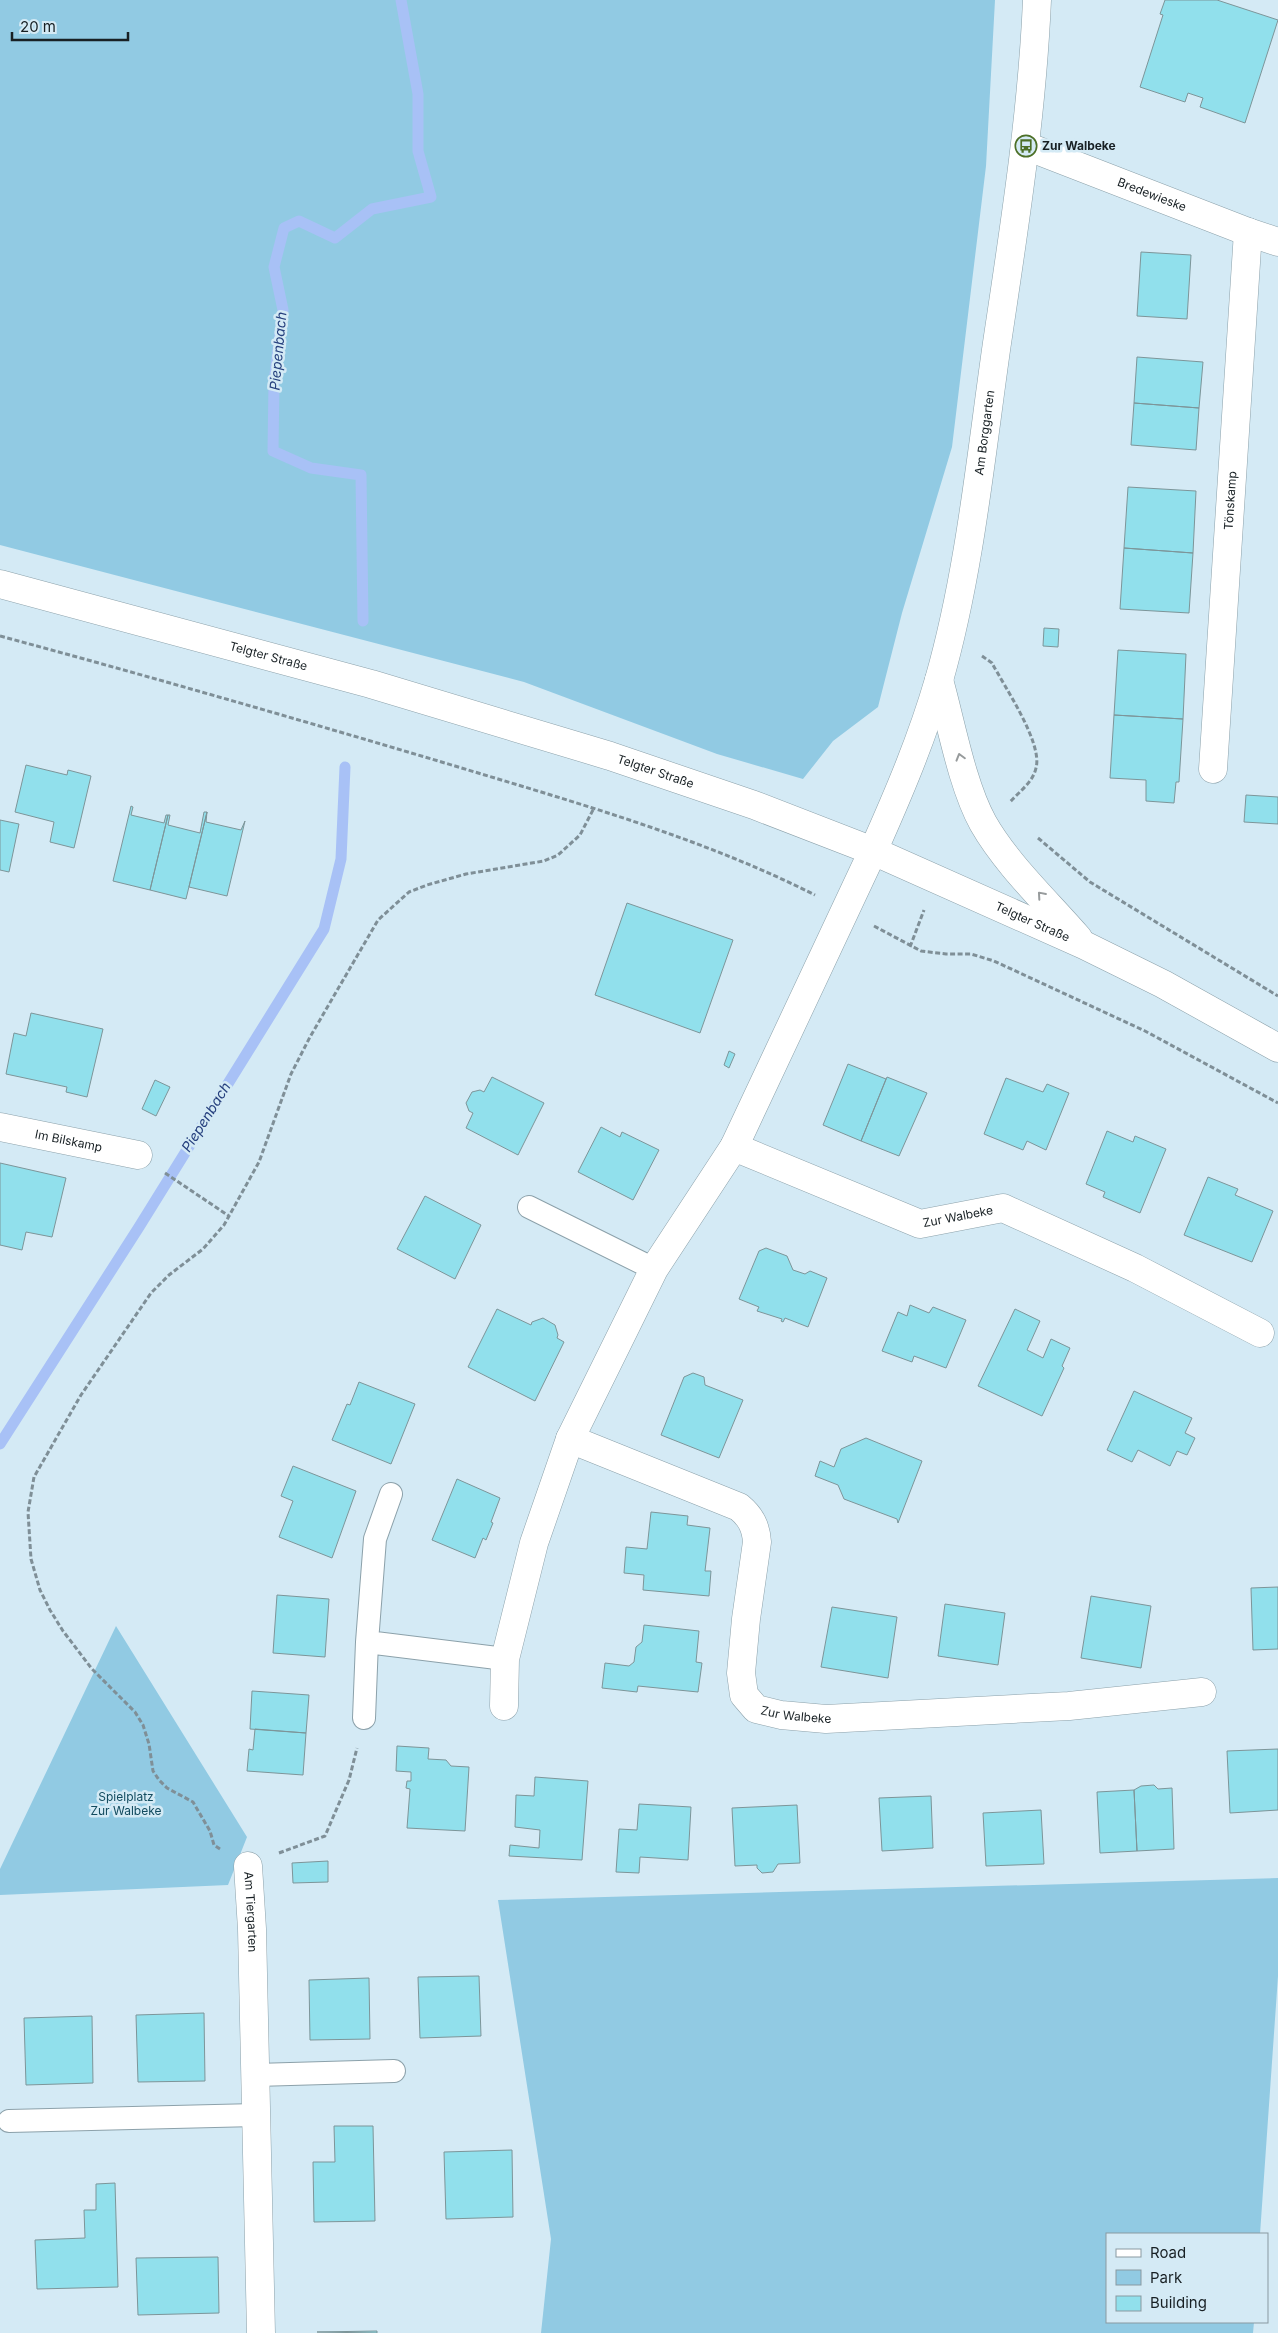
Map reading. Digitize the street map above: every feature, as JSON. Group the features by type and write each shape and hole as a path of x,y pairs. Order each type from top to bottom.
{"street":[{"name":"Am Borggarten","path":"873,851 907,774 939,680 951,632 968,543 1026,146 1037,0"},
{"name":"Bredewieske","path":"1026,146 1278,242"},
{"name":"Tönskamp","path":"1213,769 1248,232"},
{"name":"Telgter Straße","path":"0,584 371,684 610,756 754,805 873,851 1084,945 1163,984 1278,1048"},
{"path":"939,680 970,791 982,821 997,844 1084,945"},
{"path":"504,1706 505,1659 534,1543 570,1439 654,1269 734,1147 873,851"},
{"name":"Im Bilskamp","path":"0,1127 138,1155"},
{"name":"Zur Walbeke","path":"734,1147 920,1224 1003,1208 1135,1268 1260,1333"},
{"name":"Zur Walbeke","path":"570,1439 739,1507 752,1521 757,1542 746,1619 741,1674 744,1695 756,1709 780,1715 826,1719 1069,1706 1202,1692"},
{"name":"Am Tiergarten","path":"248,1866 252,1929 261,2333"}],"lane":[{"path":"529,1207 654,1269"},
{"path":"364,1718 367,1642 375,1539 391,1494"},
{"path":"367,1642 505,1659"},
{"path":"256,2075 394,2071"},
{"path":"10,2121 256,2115"}],"path":[{"path":"951,632 992,663 1033,742 1037,768 1032,778 1008,804 1013,810"},
{"path":"0,636 317,725 594,808 763,869 845,910 910,947 927,953 971,954 994,961 1145,1031 1278,1103"},
{"path":"248,1866 214,1845 210,1831 193,1802 159,1780 153,1771 149,1744 143,1725 136,1712 92,1669 63,1631 50,1610 35,1575 28,1530 29,1502 34,1477 40,1463 81,1395 151,1293 169,1275 204,1249 229,1216 259,1162 291,1074 310,1037 378,920 409,892 427,884 466,874 544,861 558,854 568,848 580,835 594,808"},
{"path":"1035,836 1090,882 1278,996"},
{"path":"138,1155 229,1216"},
{"name":"Am Tiergarten","path":"248,1866 325,1836 349,1780 364,1718"}],"green space":[{"path":"0,0 995,0 986,166 952,447 902,613 878,707 833,741 803,779 717,754 524,682 0,545"},
{"name":"Spielplatz Zur Walbeke","path":"116,1626 247,1837 228,1885 0,1895 0,1869"},
{"path":"1278,1878 1278,1976 1260,2233 1106,2233 1106,2323 1254,2323 1253,2333 541,2333 551,2239 498,1900"}],"building":[{"path":"1165,0 1217,0 1278,20 1245,123 1200,107 1203,98 1188,93 1185,102 1140,87 1163,15 1160,14"},
{"path":"1141,252 1191,255 1187,319 1137,316"},
{"path":"1137,357 1203,362 1199,408 1134,403"},
{"path":"1134,403 1199,408 1196,450 1131,445"},
{"path":"1128,487 1196,491 1193,553 1124,548"},
{"path":"1124,548 1193,553 1189,613 1120,609"},
{"path":"1044,628 1059,629 1058,647 1043,646"},
{"path":"1118,650 1186,654 1183,719 1114,715"},
{"path":"1114,715 1183,719 1179,782 1176,782 1174,803 1146,801 1146,780 1110,778"},
{"path":"26,765 67,775 68,770 91,776 74,848 50,842 54,822 15,812"},
{"path":"1246,795 1278,797 1278,824 1244,822"},
{"path":"131,806 133,807 131,815 164,823 166,815 168,815 150,890 113,881"},
{"path":"204,812 207,812 186,899 150,890 168,815 170,815 168,825 200,833"},
{"path":"207,812 206,822 241,830 245,821 227,896 189,887"},
{"path":"0,820 19,824 9,872 0,870"},
{"path":"627,903 733,940 700,1033 595,995"},
{"path":"31,1013 103,1029 87,1097 66,1092 67,1087 6,1074 14,1033 26,1036"},
{"path":"729,1051 735,1054 729,1068 724,1065"},
{"path":"848,1064 886,1079 861,1141 823,1125"},
{"path":"492,1077 544,1103 518,1155 466,1128 473,1113 469,1111 466,1103 472,1092 480,1090 484,1092"},
{"path":"887,1077 927,1093 899,1156 861,1141"},
{"path":"1006,1078 1043,1092 1047,1084 1069,1093 1046,1150 1027,1141 1023,1150 984,1134"},
{"path":"155,1080 170,1087 156,1116 142,1109"},
{"path":"601,1127 620,1137 622,1132 659,1150 633,1200 578,1172"},
{"path":"1107,1131 1133,1142 1135,1136 1166,1149 1140,1213 1103,1197 1105,1192 1086,1184"},
{"path":"0,1163 66,1178 52,1237 26,1232 22,1250 0,1245"},
{"path":"1208,1177 1238,1189 1235,1195 1273,1211 1252,1262 1184,1235"},
{"path":"425,1196 481,1225 455,1279 397,1249"},
{"path":"766,1248 787,1256 793,1270 805,1274 810,1271 827,1278 808,1327 785,1318 783,1322 781,1321 782,1319 757,1311 759,1307 739,1299 759,1251"},
{"path":"910,1305 929,1313 933,1307 966,1320 946,1368 914,1356 912,1362 882,1351 898,1312 907,1316"},
{"path":"497,1309 531,1325 532,1322 543,1318 555,1325 557,1338 564,1342 535,1401 468,1367"},
{"path":"1015,1309 1040,1321 1027,1350 1043,1358 1051,1339 1070,1348 1062,1366 1064,1368 1042,1416 978,1386"},
{"path":"693,1373 704,1377 705,1385 743,1400 719,1458 661,1435 684,1377"},
{"path":"359,1382 415,1404 391,1464 332,1440 347,1404 350,1405"},
{"path":"1134,1391 1192,1418 1185,1433 1195,1438 1187,1455 1177,1451 1170,1466 1138,1450 1132,1462 1107,1450"},
{"path":"866,1438 922,1461 898,1523 897,1519 844,1499 838,1485 815,1476 820,1461 834,1467 841,1449"},
{"path":"293,1466 356,1491 332,1558 279,1537 293,1501 281,1496"},
{"path":"457,1479 500,1498 486,1540 483,1538 475,1558 432,1540"},
{"path":"651,1512 688,1516 687,1525 710,1528 705,1571 711,1571 709,1596 643,1590 644,1575 624,1573 626,1547 647,1549"},
{"path":"1278,1587 1278,1649 1253,1650 1251,1588"},
{"path":"277,1595 329,1599 325,1657 273,1653"},
{"path":"1091,1596 1151,1606 1141,1668 1081,1658"},
{"path":"945,1604 1005,1613 998,1665 938,1656"},
{"path":"832,1607 897,1617 888,1678 821,1667"},
{"path":"644,1625 699,1631 696,1662 702,1663 698,1692 638,1686 637,1692 602,1688 605,1663 629,1666 634,1662 636,1647 642,1642"},
{"path":"252,1691 309,1695 306,1733 250,1729"},
{"path":"255,1729 306,1733 303,1775 247,1771 249,1749 253,1750"},
{"path":"397,1746 429,1748 428,1759 446,1760 451,1766 469,1767 465,1831 407,1828 410,1789 406,1788 407,1781 411,1781 411,1772 396,1771"},
{"path":"1278,1749 1278,1810 1230,1813 1227,1751"},
{"path":"535,1777 588,1781 582,1860 509,1856 510,1845 539,1848 540,1830 515,1827 516,1795 534,1796"},
{"path":"1154,1785 1158,1789 1172,1788 1174,1849 1137,1851 1134,1790 1141,1786"},
{"path":"1134,1790 1137,1851 1100,1853 1097,1792"},
{"path":"931,1796 933,1848 882,1851 879,1798"},
{"path":"639,1804 691,1807 688,1860 640,1857 639,1873 616,1872 619,1829 637,1830"},
{"path":"797,1805 800,1863 778,1864 773,1872 762,1873 757,1868 757,1865 735,1866 732,1808"},
{"path":"1041,1810 1044,1864 986,1866 983,1813"},
{"path":"328,1861 328,1882 293,1883 292,1863"},
{"path":"479,1976 481,2036 420,2038 418,1977"},
{"path":"369,1978 370,2039 310,2040 309,1980"},
{"path":"204,2013 205,2081 138,2082 136,2015"},
{"path":"92,2016 93,2083 26,2085 24,2018"},
{"path":"334,2126 373,2126 375,2221 314,2222 313,2162 335,2162"},
{"path":"512,2150 513,2217 446,2219 444,2152"},
{"path":"115,2183 118,2287 37,2289 35,2240 85,2238 84,2210 96,2210 96,2184"},
{"path":"218,2257 219,2313 138,2315 136,2258"},
{"path":"377,2331 377,2333 317,2332"}],"waterway":[{"name":"Piepenbach","path":"363,621 361,475 311,468 273,451 274,382 283,310 274,267 284,228 299,221 335,238 372,209 431,197 418,151 418,94 401,0"},
{"name":"Piepenbach","path":"0,1444 139,1227 324,929 341,859 345,767"}],"place":[{"name":"Zur Walbeke","path":"1026,146"}]}
